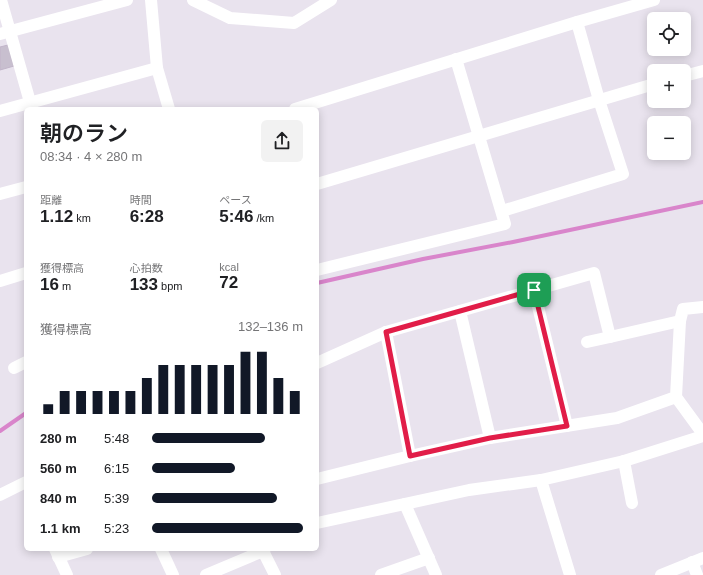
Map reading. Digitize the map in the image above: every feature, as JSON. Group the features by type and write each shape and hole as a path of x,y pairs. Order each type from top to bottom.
{"street":[{"path":"1,0 5,33 31,106 157,68"},
{"path":"5,33 126,0"},
{"path":"151,0 157,68 168,107"},
{"path":"193,0 230,18 294,22 331,0"},
{"path":"301,107 577,22 654,0"},
{"path":"502,211 623,174 577,22"},
{"path":"319,270 505,224 456,59"},
{"path":"691,74 703,71"},
{"path":"319,183 647,86"},
{"path":"0,111 24,107"},
{"path":"0,194 24,188"},
{"path":"319,362 386,332 594,273 610,337"},
{"path":"0,281 24,274"},
{"path":"534,290 567,426"},
{"path":"319,523 469,490 541,480 624,461 703,435 676,397 680,321 683,309 703,307"},
{"path":"460,311 490,438"},
{"path":"587,342 680,321"},
{"path":"386,332 410,456"},
{"path":"14,368 24,363"},
{"path":"319,479 410,456 490,438 617,418 676,397"},
{"path":"624,461 632,503"},
{"path":"541,480 570,575"},
{"path":"0,495 24,484"},
{"path":"405,504 436,575"},
{"path":"67,575 57,553 72,551"},
{"path":"162,551 173,575"},
{"path":"206,575 247,553 258,551"},
{"path":"264,551 275,575"},
{"path":"380,575 429,558"},
{"path":"660,575 697,560 697,575"}],"building":[{"path":"8,45 14,66 0,70 0,47"}],"waterway":[{"path":"319,283 423,259 513,242 703,202"},
{"path":"0,431 24,414"}],"route":[{"path":"534,290 567,426 490,438 410,456 386,332 534,290"}]}
